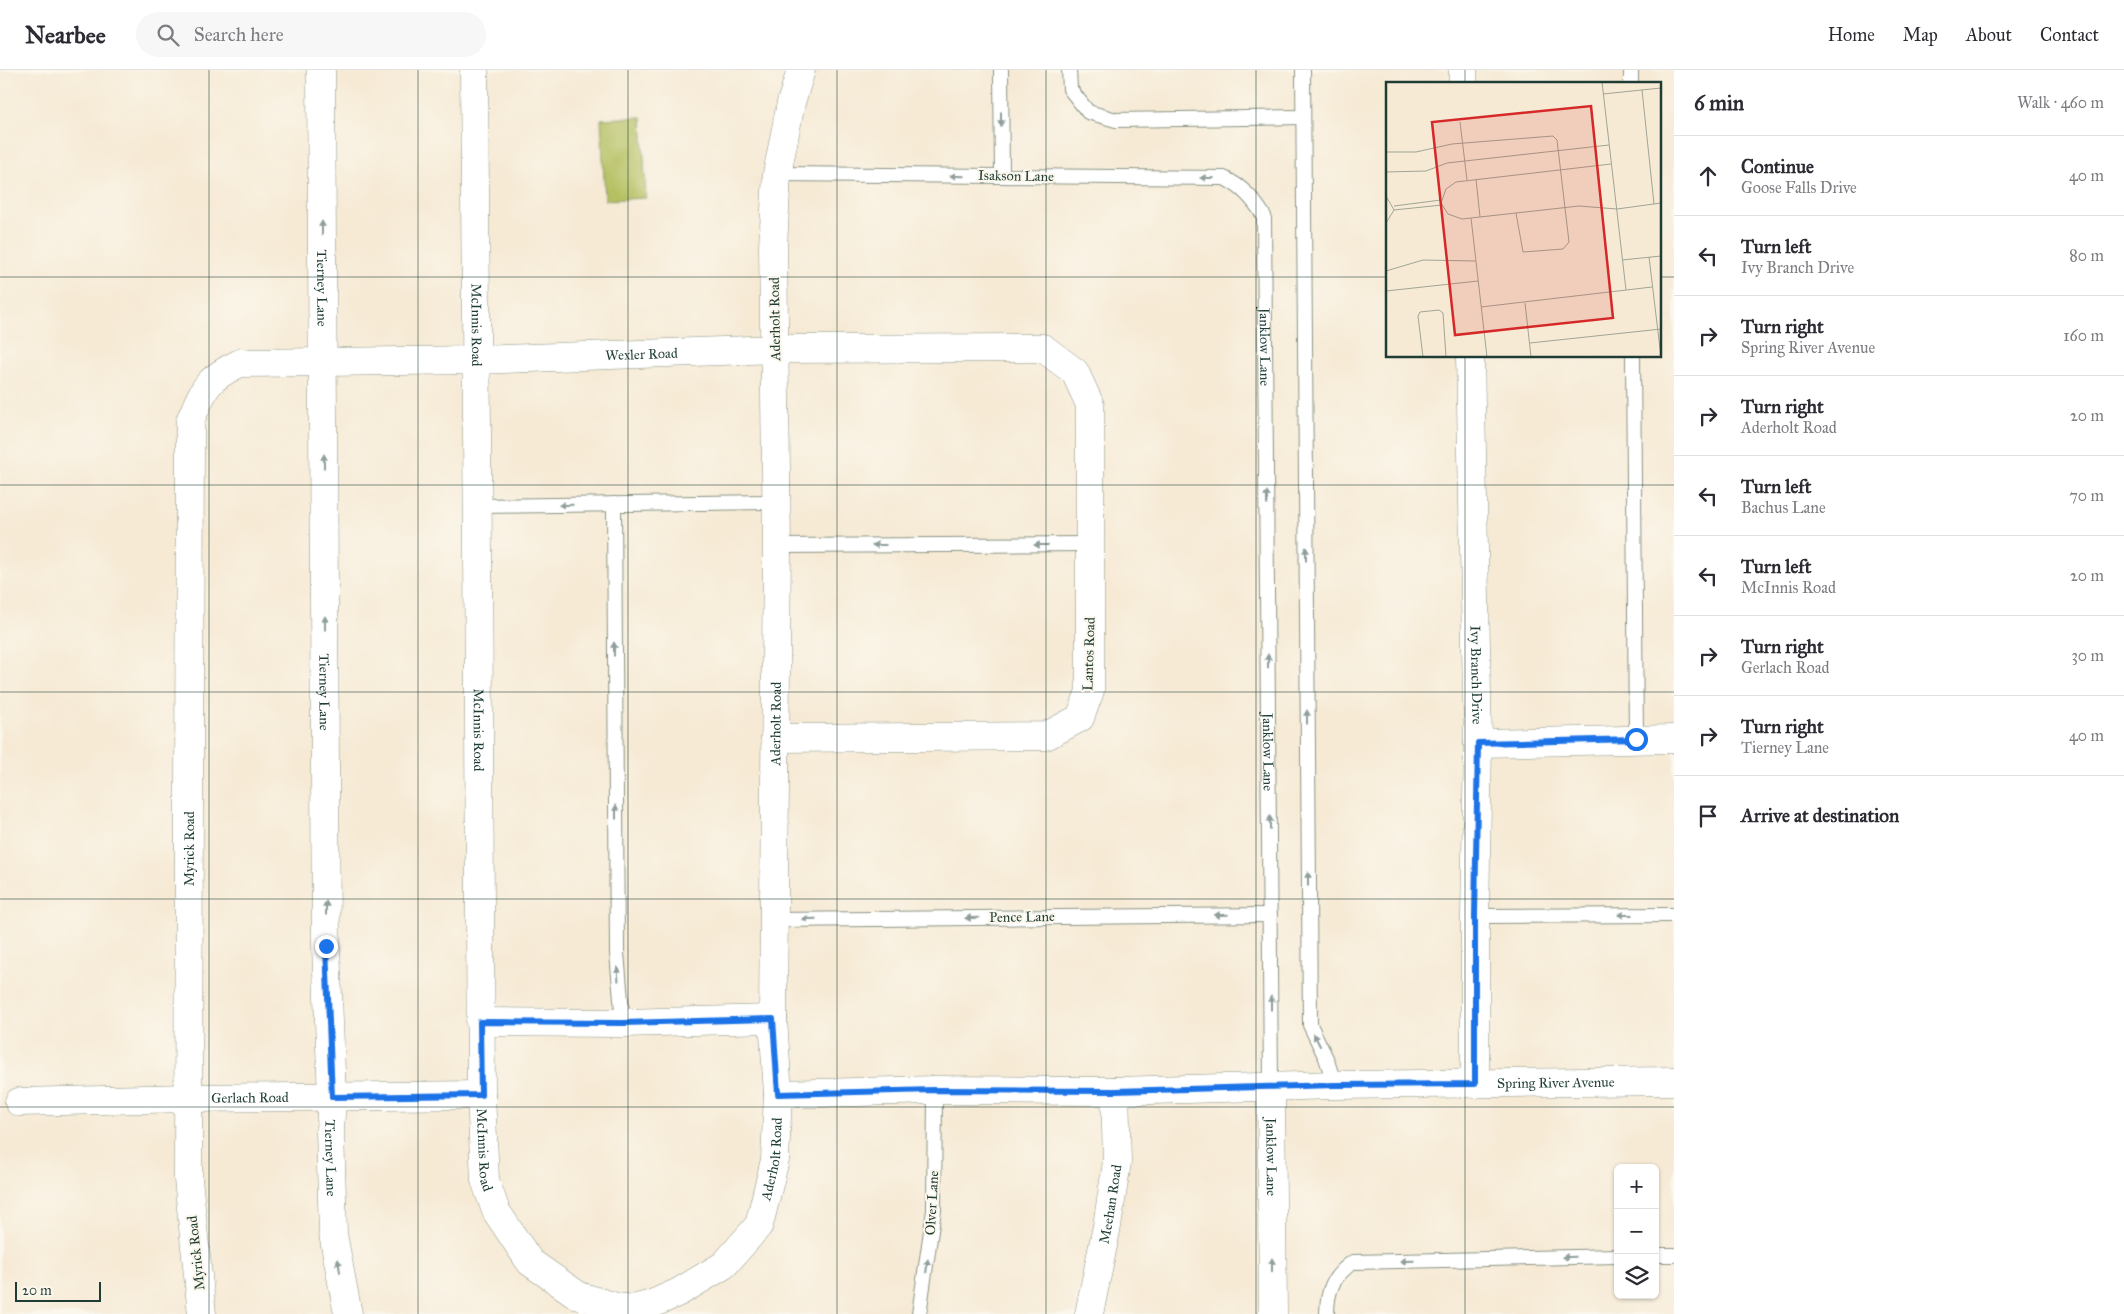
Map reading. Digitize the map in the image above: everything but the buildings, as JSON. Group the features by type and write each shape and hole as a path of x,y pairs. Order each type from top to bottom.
{"street":[{"name":"Tierney Lane","path":"321,70 326,946 332,1097 330,1130 333,1234 348,1314"},
{"name":"McInnis Road","path":"474,70 478,360 480,1022 485,1180 496,1211 530,1262 579,1296 634,1310"},
{"name":"Aderholt Road","path":"634,1310 679,1292 724,1265 759,1225 775,1160 778,1094 773,1019 776,546 774,246 777,174 791,103 801,70"},
{"name":"Wexler Road","path":"206,385 221,372 240,363 478,360 776,349 1043,348 1075,372"},
{"name":"Ivy Branch Drive","path":"1470,358 1478,743 1475,1084"},
{"name":"Lantos Road","path":"775,738 1046,736 1080,718 1090,691 1090,405 1075,372"},
{"name":"Myrick Road","path":"202,1314 188,1179 190,421 206,385"},
{"path":"1478,743 1674,738"},
{"path":"480,1022 623,1023 773,1019"},
{"name":"Spring River Avenue","path":"778,1094 935,1090 1115,1091 1335,1085 1674,1081"},
{"name":"Janklow Lane","path":"1271,1087 1273,1314"},
{"name":"Meehan Road","path":"1089,1314 1107,1226 1117,1162 1115,1091"},
{"name":"Gerlach Road","path":"19,1102 481,1095"}],"lane":[{"path":"1001,70 1002,176"},
{"path":"1069,70 1070,88 1088,112 1116,120 1303,118"},
{"path":"1303,70 1310,1025 1326,1058 1335,1085"},
{"name":"Isakson Lane","path":"777,174 1224,178 1238,184 1250,195"},
{"name":"Janklow Lane","path":"1250,195 1264,216 1271,1087"},
{"path":"1633,358 1636,739"},
{"path":"477,506 775,502"},
{"path":"614,504 617,953 623,1023"},
{"path":"776,546 1090,544"},
{"name":"Pence Lane","path":"774,920 1270,914"},
{"path":"1475,916 1674,915"},
{"name":"Olver Lane","path":"919,1314 934,1210 935,1090"},
{"path":"1659,1255 1674,1255"},
{"path":"1327,1314 1327,1297 1332,1284 1341,1270 1353,1262 1614,1256"}],"green space":[{"path":"642,117 646,198 605,200 601,119"}],"route":[{"path":"326,946 332,1097 481,1095 480,1022 623,1023 773,1019 778,1094 935,1090 1115,1091 1335,1085 1475,1084 1478,743 1636,739"}]}
